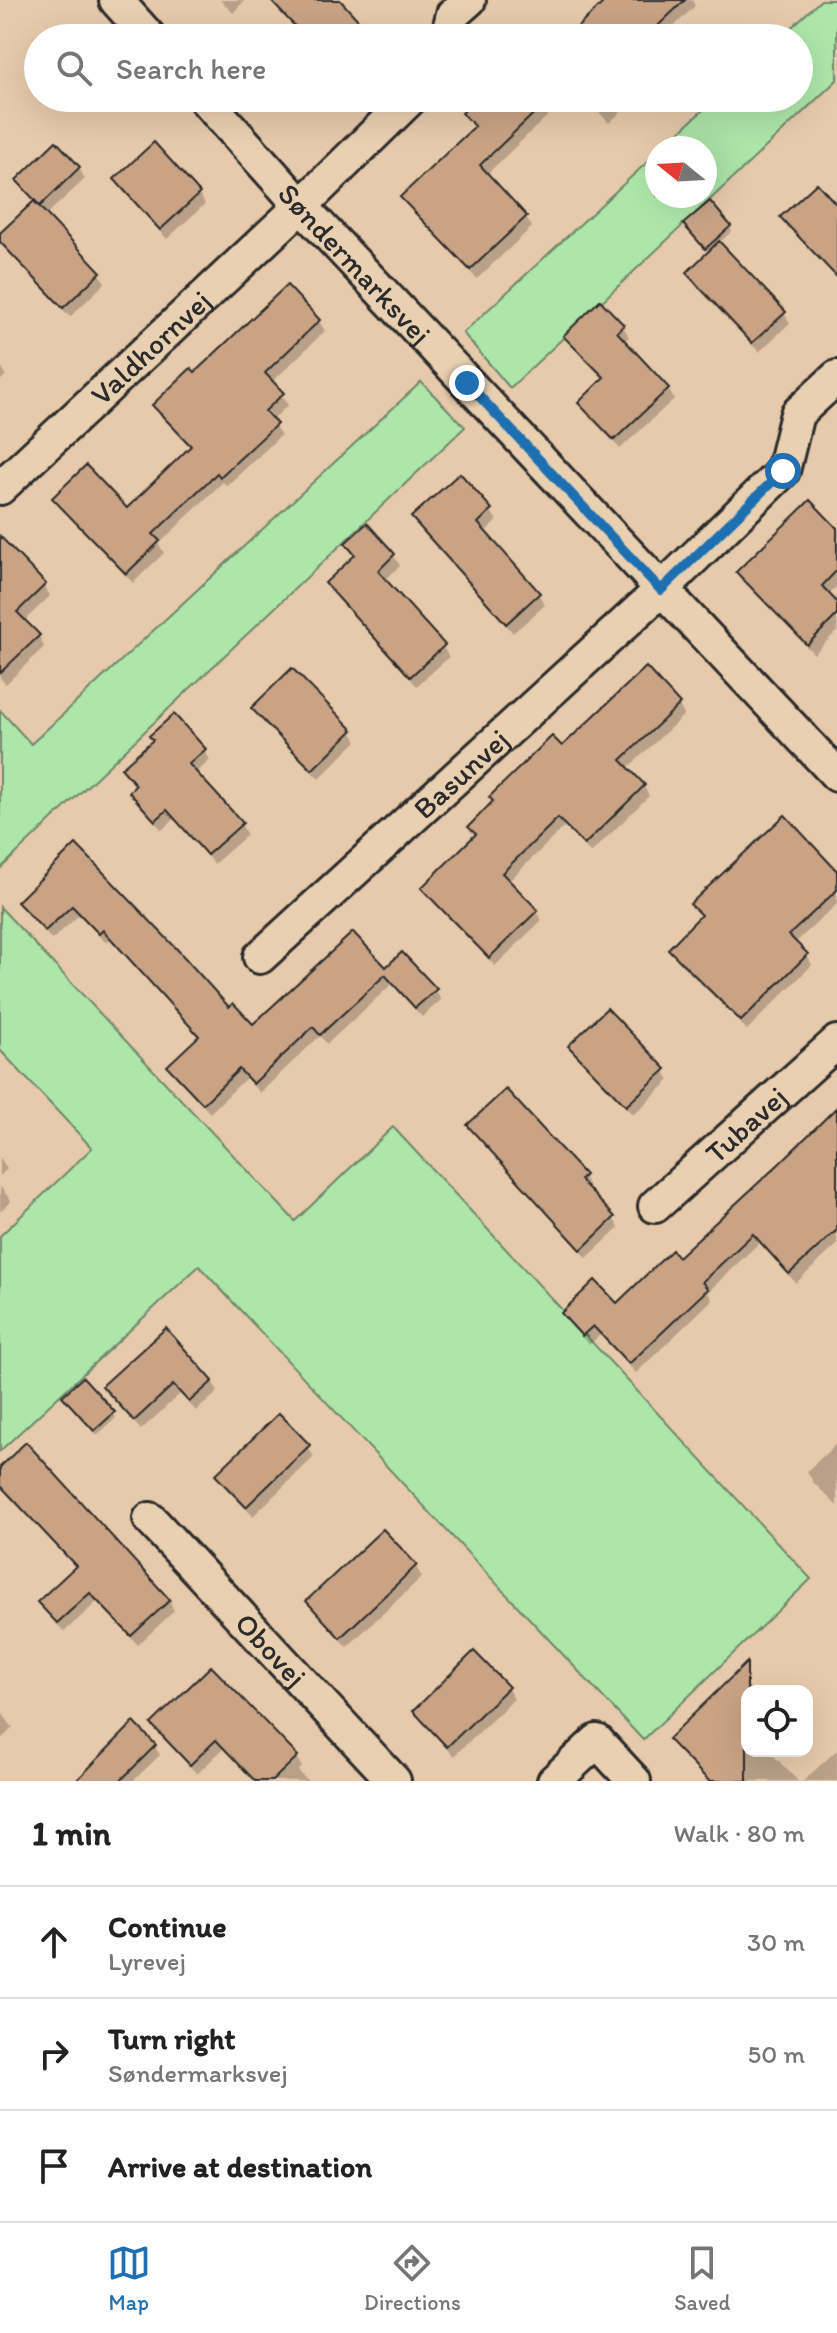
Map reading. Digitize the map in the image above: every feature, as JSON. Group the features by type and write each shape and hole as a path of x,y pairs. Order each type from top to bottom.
{"street":[{"path":"116,0 137,24"},
{"path":"450,24 453,14 469,0"},
{"name":"Søndermarksvej","path":"217,112 301,206 837,775"},
{"name":"Valdhornvej","path":"0,488 397,112"},
{"name":"Basunvej","path":"260,957 661,590 783,471 797,414 837,377"},
{"name":"Tubavej","path":"655,1206 837,1042"},
{"name":"Obovej","path":"150,1519 394,1781"},
{"path":"554,1781 597,1741 634,1781"}],"green space":[{"path":"821,0 837,0 837,80 813,103 813,24 795,24"},
{"path":"701,112 803,112 717,193 717,136 675,136"},
{"path":"645,164 645,208 701,208 510,388 463,333"},
{"path":"421,382 465,427 0,869 0,710 31,744"},
{"path":"0,907 295,1221 393,1127 811,1579 643,1740 199,1266 0,1451 0,1236 92,1148 0,1050"}],"building":[{"path":"270,0 340,0 360,22 358,24 293,24"},
{"path":"606,0 685,0 660,24 581,24"},
{"path":"535,112 480,165 527,216 470,270 400,197 475,126 462,113"},
{"path":"56,141 80,167 40,206 16,180"},
{"path":"154,142 200,193 160,230 114,179"},
{"path":"817,183 837,205 837,277 780,217"},
{"path":"34,201 101,272 63,308 0,242 0,233"},
{"path":"702,208 716,208 731,226 705,249 683,224"},
{"path":"719,241 786,312 752,343 686,273"},
{"path":"287,285 320,320 265,373 284,393 265,411 277,424 220,477 217,473 153,534 160,541 126,574 52,498 86,465 127,508 191,446 152,405 191,368 195,372"},
{"path":"600,300 624,325 617,332 669,388 614,440 578,403 604,377 563,336"},
{"path":"460,473 492,509 478,523 540,593 506,624 411,517"},
{"path":"810,500 837,528 837,570 822,586 837,602 837,615 807,645 736,572"},
{"path":"367,523 395,554 378,571 445,645 410,677 325,583 355,555 345,543"},
{"path":"0,536 46,584 17,612 40,635 0,673"},
{"path":"646,667 680,704 621,760 645,785 584,845 558,818 502,873 538,910 489,958 421,888 476,834 468,827 493,801 489,797 552,736 562,746"},
{"path":"292,668 353,730 312,770 251,708"},
{"path":"174,714 206,749 189,764 243,823 207,855 167,810 155,821 129,792 136,785 121,768 153,740 149,736"},
{"path":"785,815 837,871 837,890 789,935 808,954 741,1021 668,949 701,915 690,904"},
{"path":"76,844 229,1007 233,1003 253,1024 353,932 386,967 402,952 437,989 415,1008 385,975 320,1035 313,1027 253,1084 239,1069 203,1104 167,1066 199,1036 103,930 99,934 72,906 45,931 17,902"},
{"path":"607,1008 666,1069 626,1106 568,1046"},
{"path":"506,1089 585,1175 580,1180 615,1217 581,1250 467,1125"},
{"path":"837,1107 837,1230 789,1274 753,1234 702,1282 708,1289 629,1364 593,1326 582,1336 561,1313 595,1280 617,1303 672,1250 678,1257"},
{"path":"166,1328 213,1381 189,1402 173,1385 134,1421 102,1386"},
{"path":"83,1377 115,1412 94,1431 62,1396"},
{"path":"279,1413 310,1445 246,1507 215,1475"},
{"path":"26,1442 170,1600 131,1636 90,1593 57,1623 37,1602 76,1566 0,1485 0,1467"},
{"path":"383,1529 417,1565 340,1638 306,1601"},
{"path":"474,1651 509,1687 447,1747 413,1711"},
{"path":"747,1662 747,1685 741,1685 741,1757 747,1757 747,1781 709,1781 668,1739"},
{"path":"211,1666 298,1756 272,1781 255,1781 216,1740 190,1765 151,1724"},
{"path":"134,1722 156,1745 120,1781 76,1781"}],"route":[{"path":"467,383 661,590 783,471"}]}
